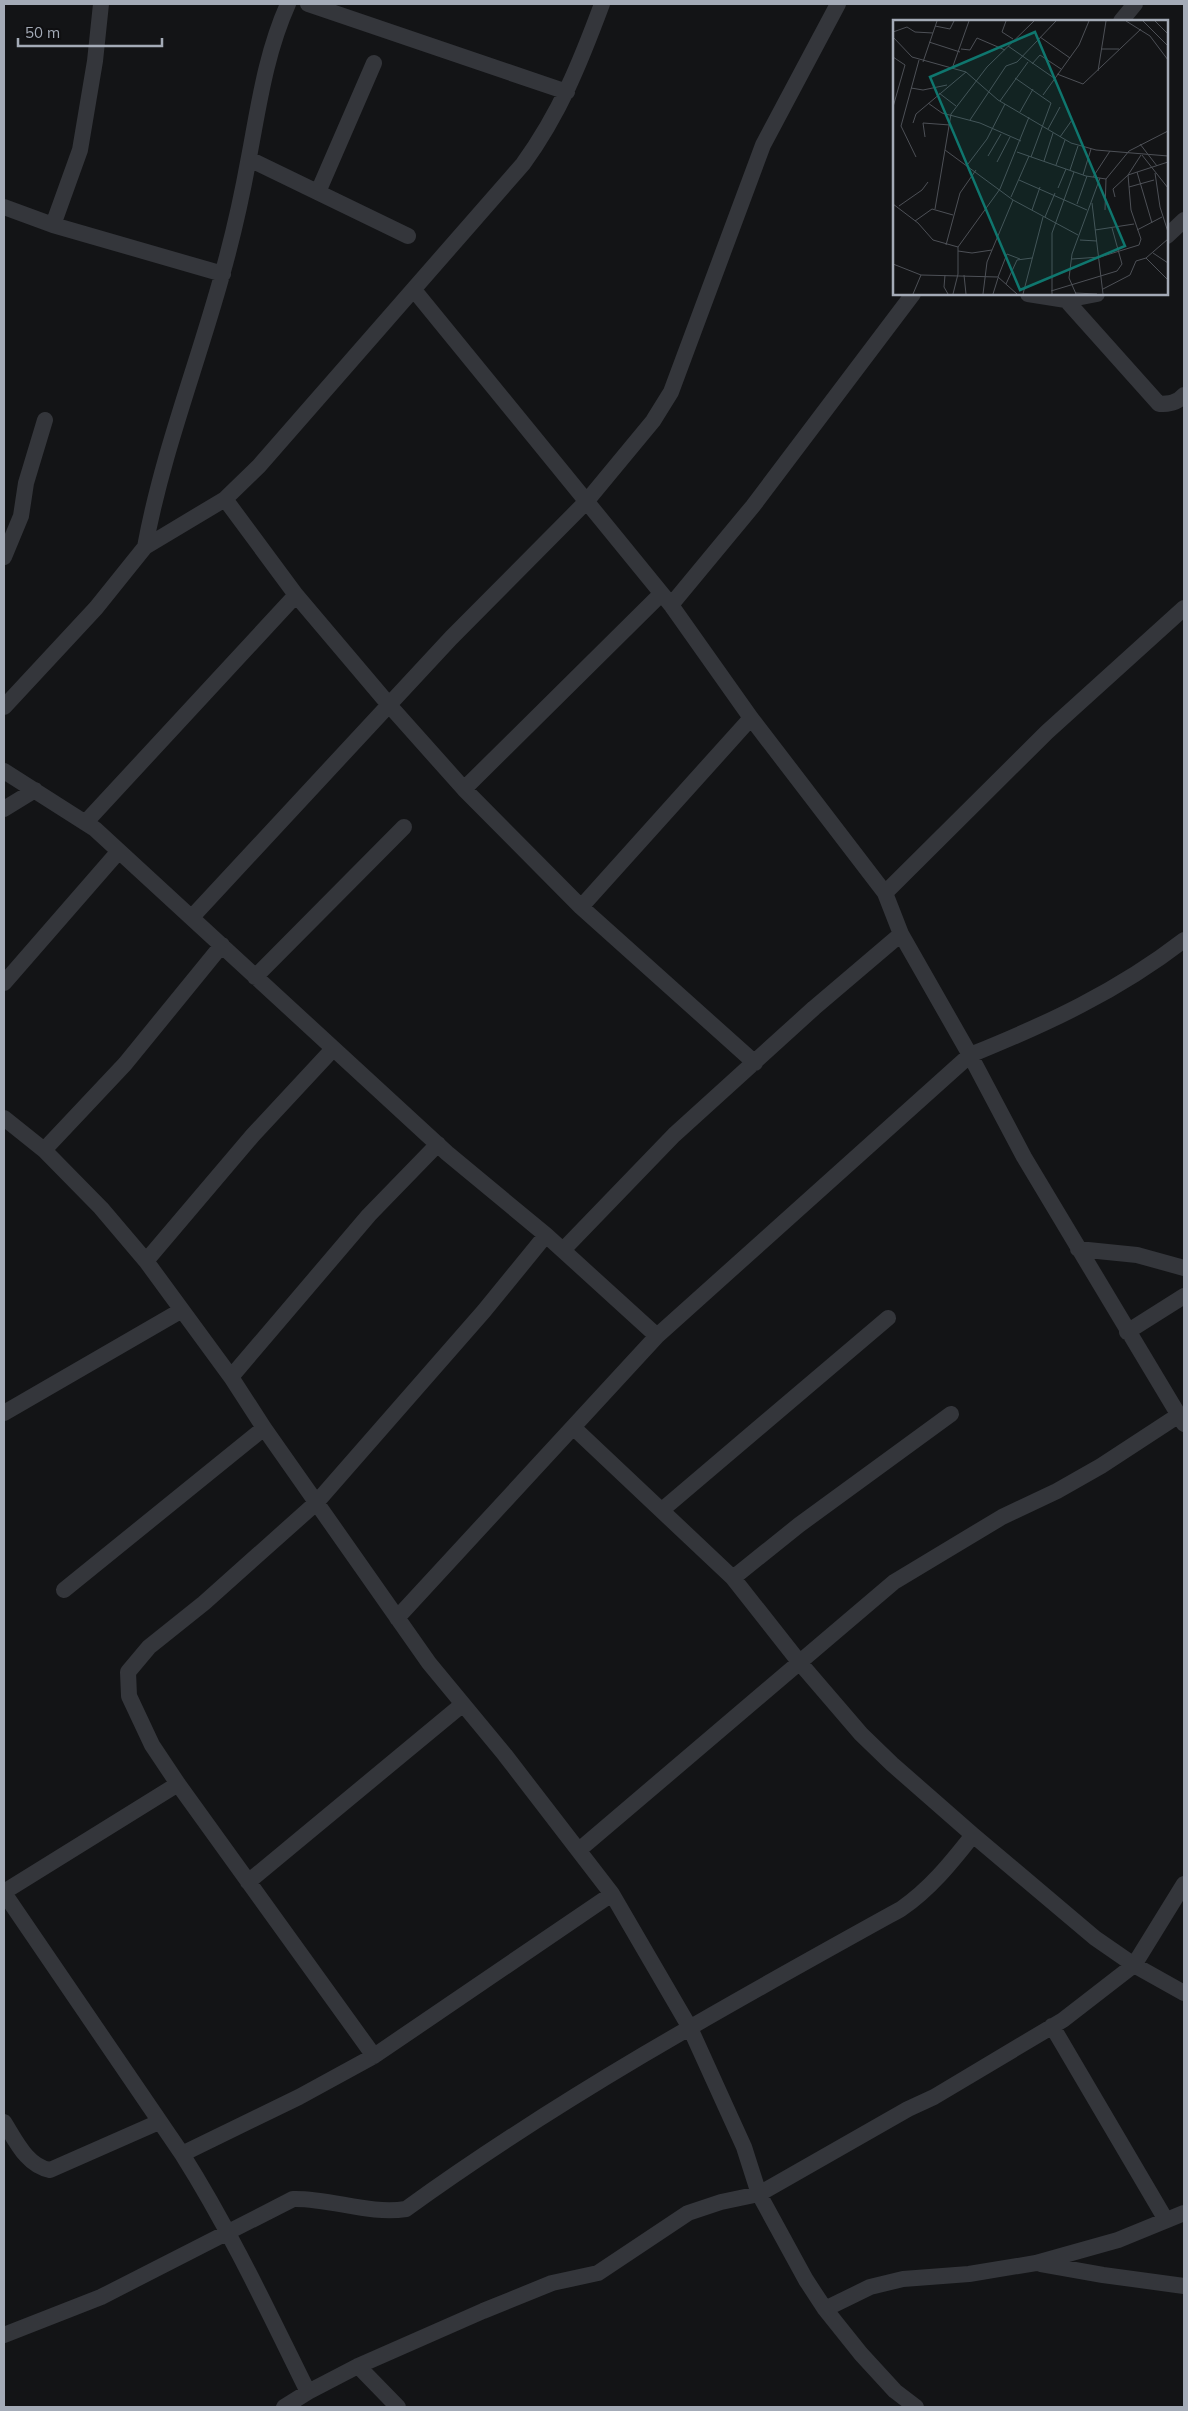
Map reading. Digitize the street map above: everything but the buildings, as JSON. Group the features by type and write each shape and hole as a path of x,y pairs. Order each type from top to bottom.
{"street":[{"path":"53,225 80,150 95,61 100,4"},
{"path":"144,547 153,503 223,274 249,159 264,74 276,33 288,4"},
{"path":"308,4 567,92"},
{"path":"4,707 96,608 144,547 225,499 259,466 523,164 545,133 567,92 602,4"},
{"path":"192,917 390,706 451,638 586,502 653,421 671,392 763,145 838,4"},
{"path":"1122,20 1135,4"},
{"path":"318,192 374,63"},
{"path":"249,159 408,236"},
{"path":"4,207 53,225 223,274"},
{"path":"1168,235 1184,220"},
{"path":"414,290 666,600 751,718 885,893 901,934 970,1055 1024,1157 1182,1419 1058,1491 1002,1517 894,1582 579,1850"},
{"path":"464,789 666,600 753,506 912,295"},
{"path":"1034,295 1066,300 1092,295"},
{"path":"1066,300 1148,394 1159,404 1168,404 1180,400 1184,395"},
{"path":"4,557 21,516 26,483 45,420"},
{"path":"225,499 296,595 390,706 464,789 581,907 755,1062"},
{"path":"85,823 296,595"},
{"path":"885,893 1047,732 1184,608"},
{"path":"581,907 751,718"},
{"path":"4,771 85,823 119,851 332,1049 438,1144 563,1250 657,1336"},
{"path":"4,809 34,790"},
{"path":"255,977 404,827"},
{"path":"4,983 119,851"},
{"path":"563,1250 654,1155 755,1062 901,934"},
{"path":"397,1618 657,1336 970,1055 1078,1009 1122,984 1184,940"},
{"path":"44,1150 125,1064 222,945"},
{"path":"146,1261 253,1136 332,1049"},
{"path":"4,1118 44,1150 101,1208 146,1261 232,1377 264,1428 429,1663 612,1894 690,2028 744,2147 759,2194 806,2280 825,2310 879,2374 916,2407"},
{"path":"232,1377 370,1215 438,1144"},
{"path":"374,2056 152,1745 129,1696 128,1672 149,1647 204,1603 316,1503 472,1325 546,1235"},
{"path":"1078,1249 1137,1255 1184,1268"},
{"path":"1128,1332 1184,1296"},
{"path":"4,1413 182,1310"},
{"path":"662,1510 888,1318"},
{"path":"733,1578 799,1525 951,1414"},
{"path":"64,1590 264,1428"},
{"path":"574,1428 733,1578 800,1663 861,1734 973,1835 1095,1938 1134,1965 1184,1993"},
{"path":"248,1882 463,1704"},
{"path":"178,1784 4,1892 182,2154 228,2231 308,2392"},
{"path":"4,2335 101,2297 293,2199 308,2198 387,2212 406,2209 523,2129 690,2028 901,1909 916,1899 946,1869 973,1835"},
{"path":"284,2407 358,2366 552,2283 598,2273 688,2213 721,2202 759,2194 908,2109 934,2097 1063,2020 1134,1965 1184,1884"},
{"path":"182,2154 299,2097 374,2056 612,1894"},
{"path":"1052,2026 1166,2220"},
{"path":"4,2122 29,2160 39,2168 50,2170 159,2122"},
{"path":"825,2310 870,2287 903,2279 969,2274 1036,2263 1118,2240 1184,2213"},
{"path":"1036,2263 1103,2275 1184,2286"},
{"path":"358,2366 398,2407"}]}
